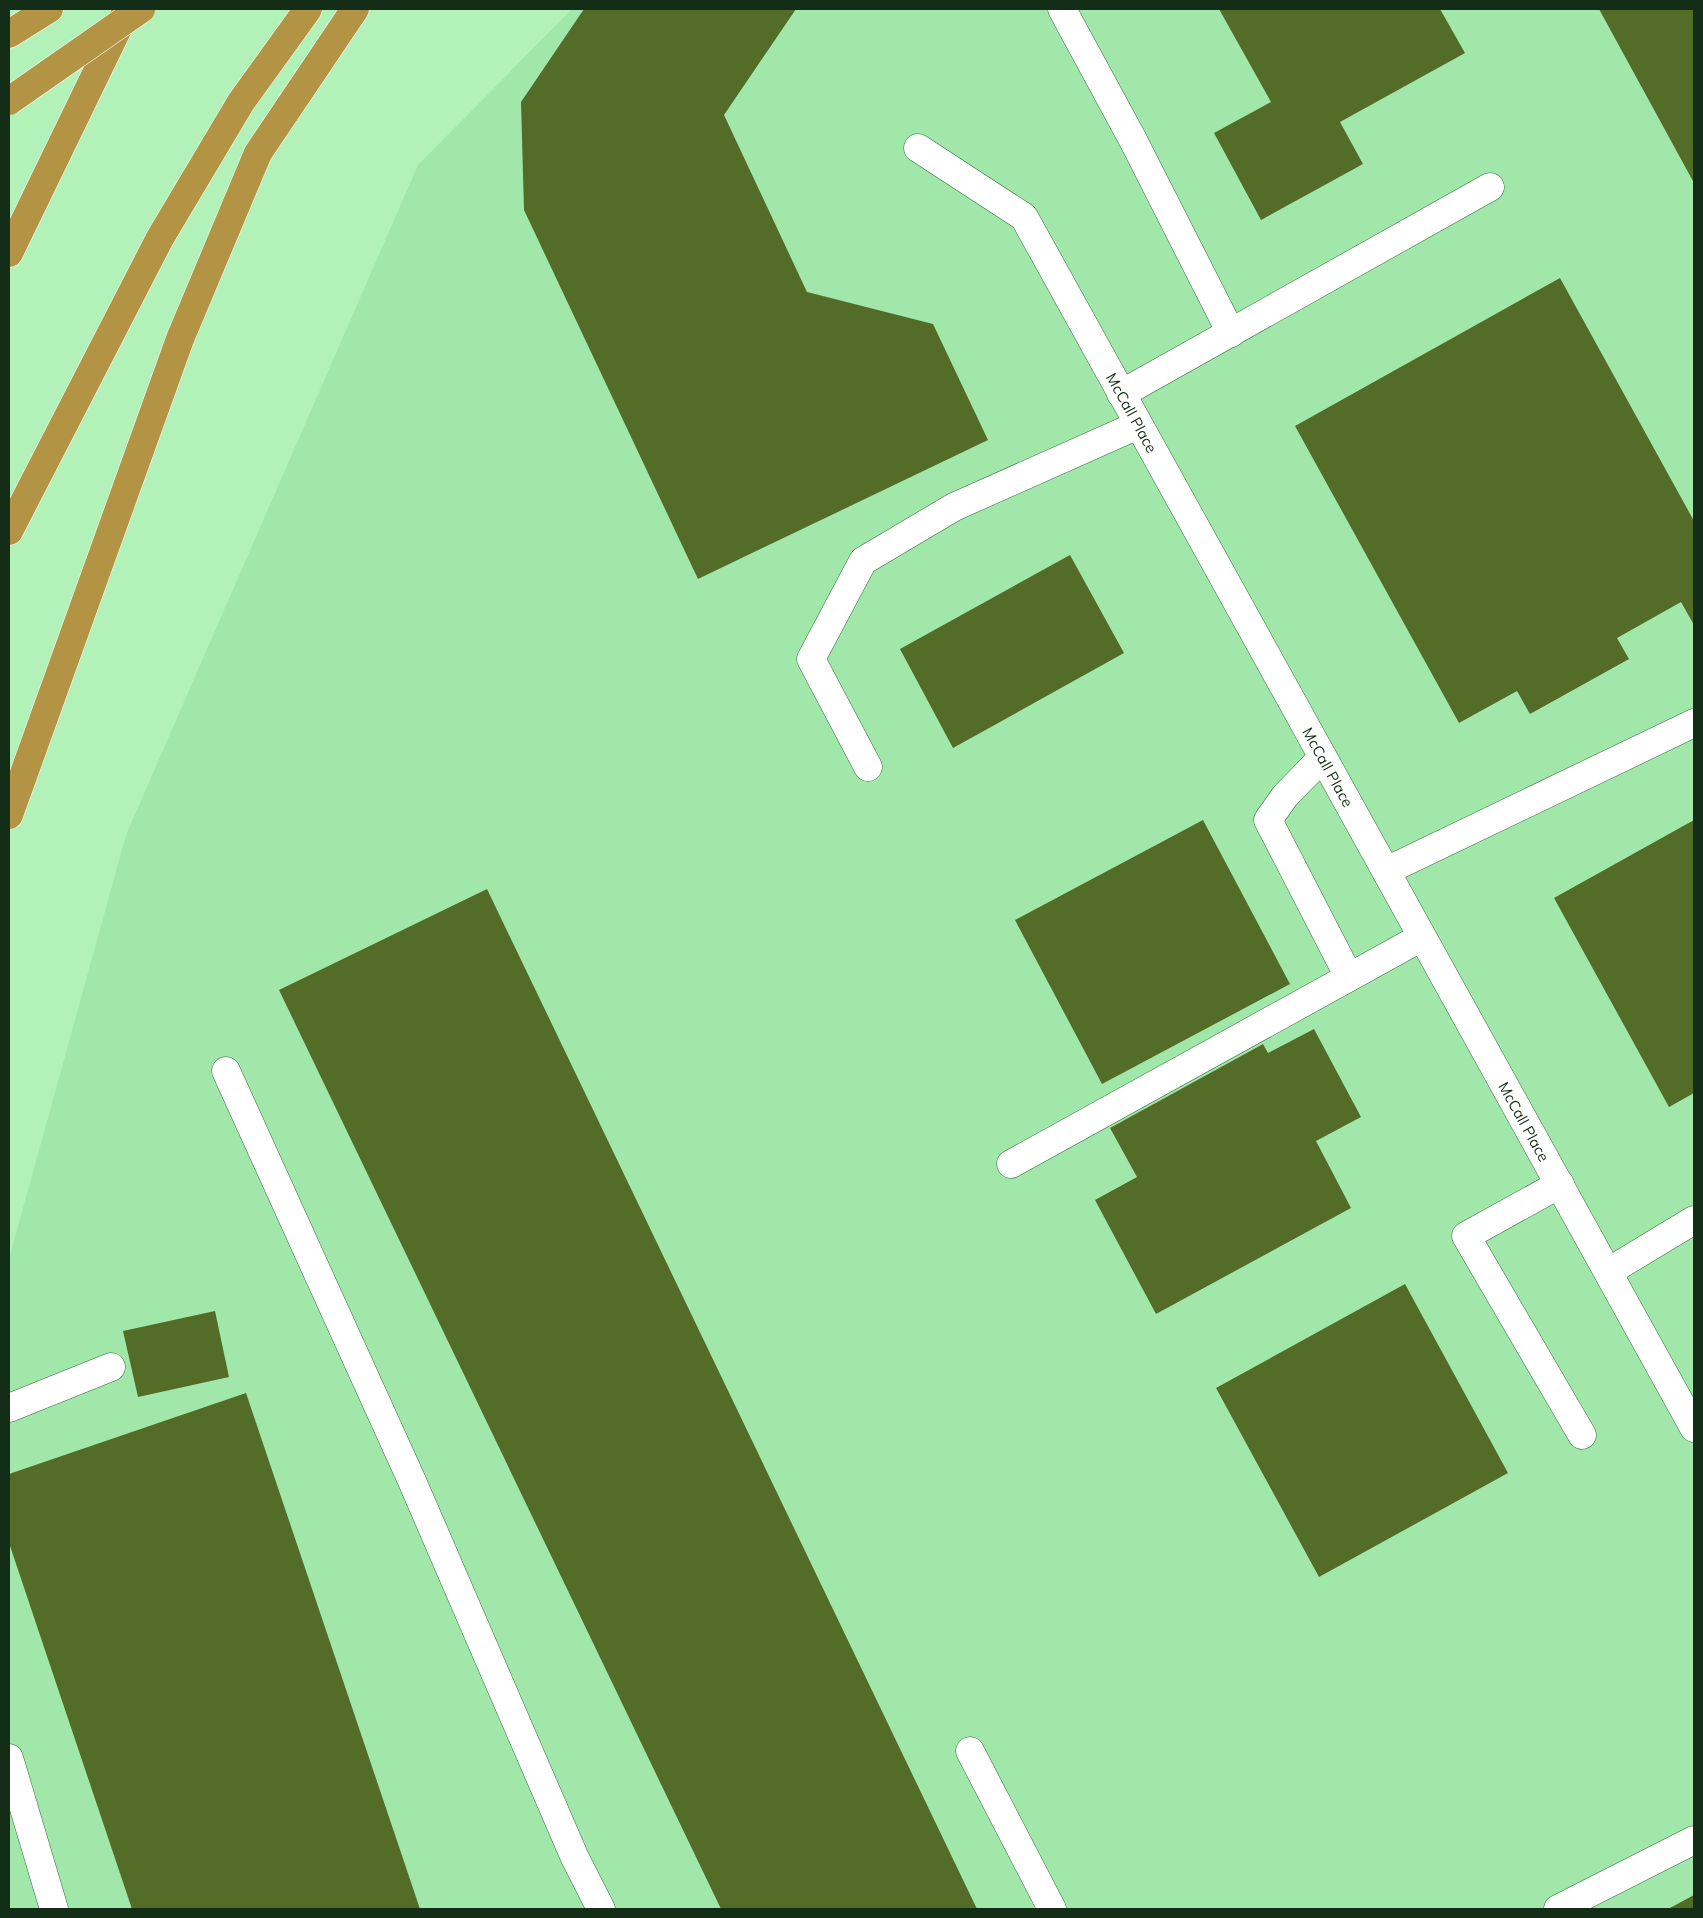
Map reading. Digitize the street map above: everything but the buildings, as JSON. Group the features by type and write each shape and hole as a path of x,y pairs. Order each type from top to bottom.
{"highway":[{"path":"9,34 49,9"},
{"path":"9,252 128,9"},
{"path":"9,101 141,9"},
{"path":"9,531 160,238 241,102 308,9"},
{"path":"9,815 180,338 258,153 355,9"}],"street":[{"path":"1062,9 1133,140 1231,333"},
{"name":"McCall Place","path":"918,148 1024,217 1694,1428"},
{"path":"1121,394 1490,188"},
{"path":"868,766 811,659 863,561 954,506 1138,425"},
{"path":"1386,871 1694,723"},
{"path":"1322,758 1285,796 1268,820 1349,977"},
{"path":"1011,1164 1422,937"},
{"path":"226,1071 412,1481 575,1858 601,1909"},
{"path":"1560,1184 1466,1236 1582,1435"},
{"path":"1608,1272 1694,1220"},
{"path":"9,1408 111,1367"},
{"path":"970,1751 1052,1909"},
{"path":"9,1758 54,1909"},
{"path":"1558,1909 1694,1840"}],"shaded area":[{"path":"572,9 1694,9 1694,1909 9,1909 9,1259 126,835 418,165"}]}
